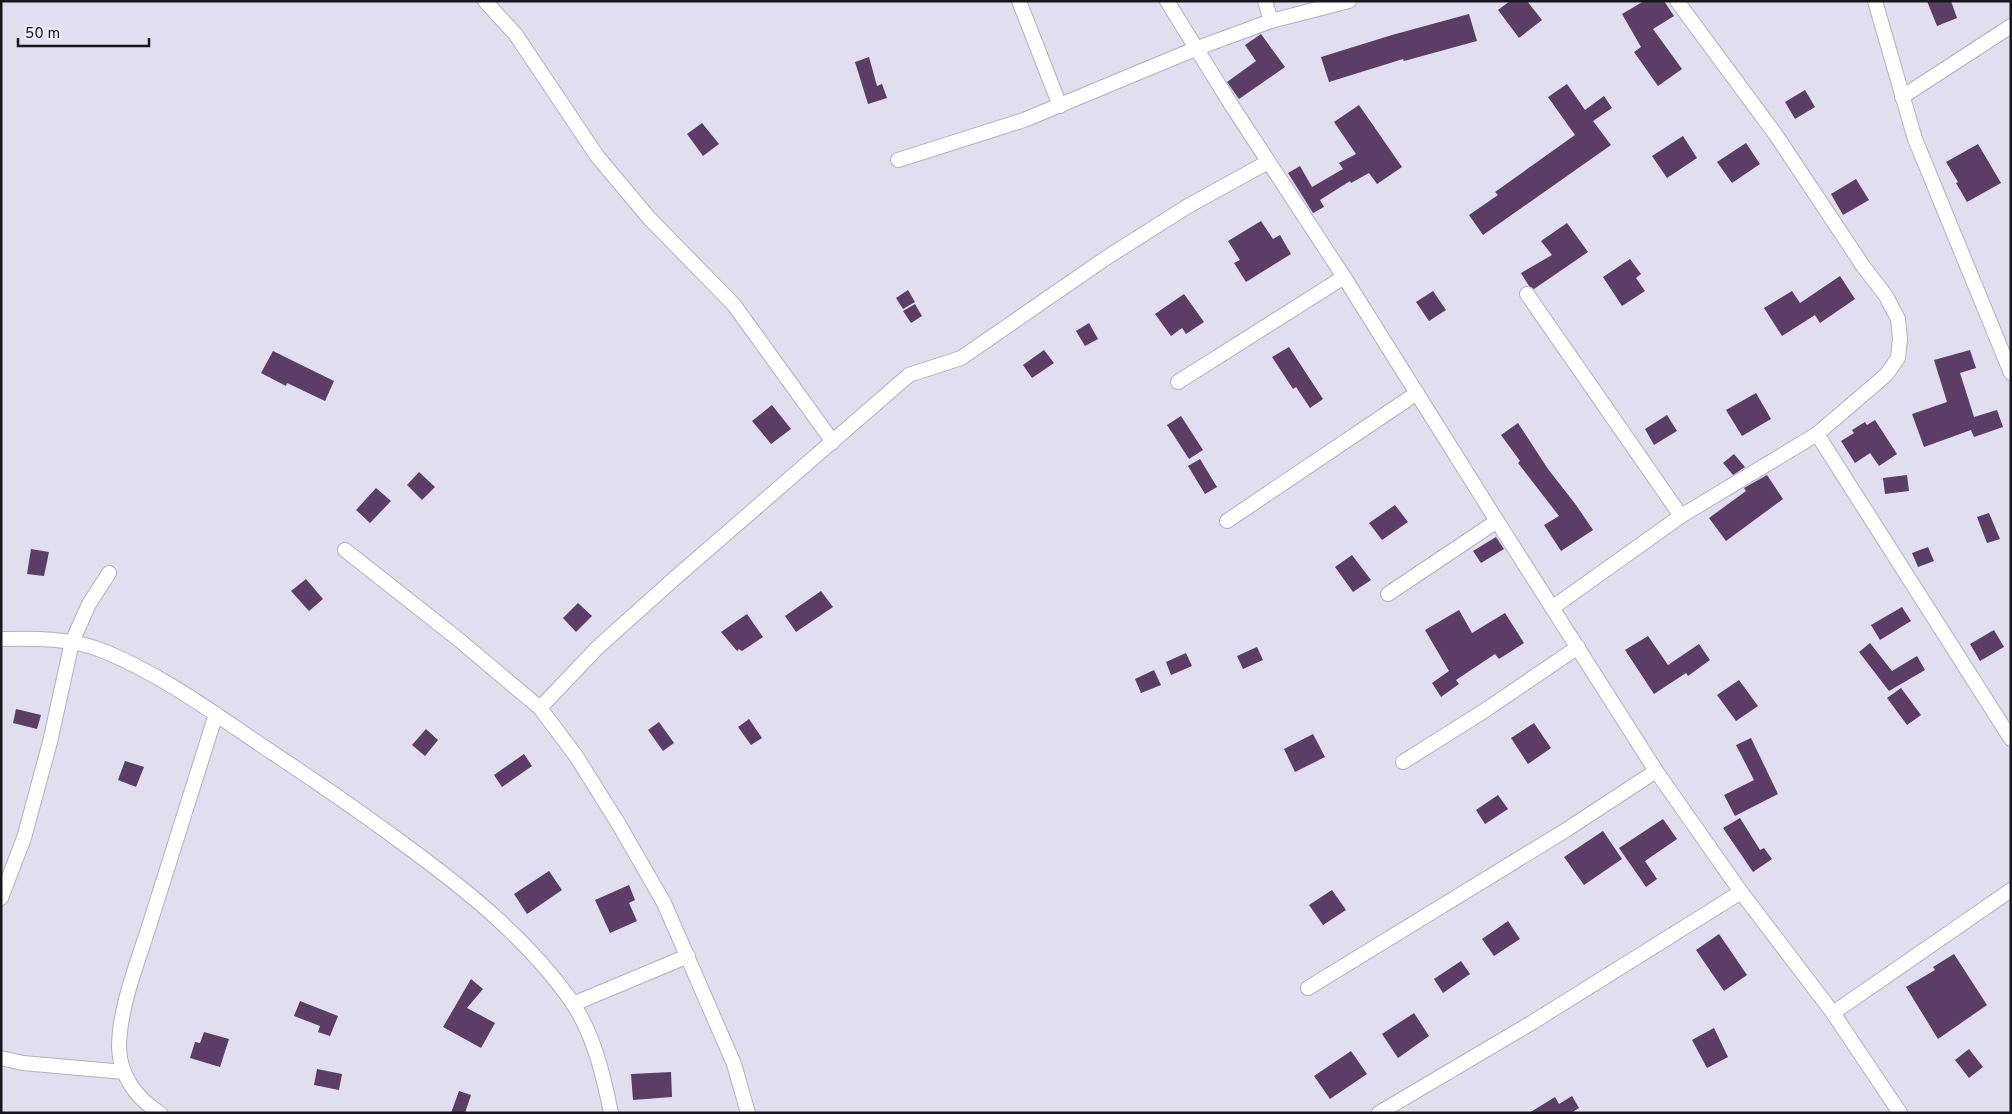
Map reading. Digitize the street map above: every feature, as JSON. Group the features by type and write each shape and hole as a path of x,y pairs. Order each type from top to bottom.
{"street":[{"path":"485,1 516,35 598,156 649,218 734,306 833,442"},
{"path":"1019,1 1060,106"},
{"path":"1167,1 1195,49 1344,277 1656,771 1741,892 1833,1013 1900,1113"},
{"path":"1265,1 1271,21"},
{"path":"898,160 980,135 1060,106 1195,49 1271,21 1349,1"},
{"path":"1552,608 1681,516 1817,434 1886,375 1898,358 1900,338 1898,319 1886,296 1776,135 1677,1"},
{"path":"1875,1 1915,139 2006,347 2011,373"},
{"path":"1902,97 2011,26"},
{"path":"540,708 605,641 757,506 909,375 961,358 1106,258 1188,206 1268,162"},
{"path":"1178,382 1344,277"},
{"path":"1527,294 1681,516"},
{"path":"1227,521 1417,393"},
{"path":"1817,434 2011,739"},
{"path":"1388,594 1497,521"},
{"path":"345,550 458,639 540,708 576,756 618,823 664,904 734,1064 748,1113"},
{"path":"1,898 24,838 50,742 72,642 89,604 109,573"},
{"path":"1,639 28,638 72,642 104,652 148,673 216,714 389,832 458,884 509,928 549,972 573,1004 590,1038 604,1074 611,1113"},
{"path":"1403,762 1484,711 1578,647"},
{"path":"160,1113 147,1105 134,1092 124,1072 119,1050 122,1026 128,995 216,714"},
{"path":"1308,988 1566,830 1656,771"},
{"path":"1833,1013 2011,890"},
{"path":"1379,1113 1533,1022 1741,892"},
{"path":"573,1004 688,956"},
{"path":"1,1058 23,1064 124,1072"}],"building":[{"path":"1510,1 1527,1 1542,20 1519,38 1498,10"},
{"path":"1644,1 1664,1 1674,16 1653,29 1682,69 1658,86 1634,52 1641,47 1622,14"},
{"path":"1927,1 1951,1 1957,18 1937,26"},
{"path":"1469,14 1477,41 1404,61 1403,59 1329,82 1321,57"},
{"path":"1261,34 1285,67 1239,99 1227,82 1256,61 1245,45"},
{"path":"869,57 877,86 882,84 887,98 868,104 855,62"},
{"path":"1567,84 1585,110 1604,96 1612,108 1593,121 1611,145 1483,235 1469,215 1498,195 1495,192 1575,135 1548,97"},
{"path":"1805,90 1815,107 1795,119 1785,102"},
{"path":"1359,105 1402,167 1377,184 1369,173 1351,183 1350,181 1320,200 1324,207 1313,213 1288,173 1300,166 1312,187 1343,169 1339,163 1356,154 1334,122"},
{"path":"702,123 719,144 703,156 687,134"},
{"path":"1683,136 1697,158 1667,178 1652,156"},
{"path":"1746,143 1760,164 1732,183 1717,162"},
{"path":"1978,144 2001,183 1967,202 1946,162"},
{"path":"1856,179 1869,200 1843,215 1831,194"},
{"path":"1261,221 1273,239 1280,235 1291,254 1246,282 1234,263 1240,260 1228,241"},
{"path":"1567,223 1588,252 1534,289 1529,286 1521,273 1552,255 1541,241"},
{"path":"1630,259 1641,274 1636,278 1645,291 1622,306 1603,277"},
{"path":"1840,276 1855,299 1820,323 1815,315 1782,336 1764,308 1792,291 1800,303"},
{"path":"908,290 915,302 903,309 896,298"},
{"path":"1433,291 1446,310 1429,321 1416,302"},
{"path":"1184,294 1204,322 1186,334 1182,328 1171,336 1155,314"},
{"path":"915,304 922,316 911,323 903,311"},
{"path":"1089,323 1098,339 1085,346 1076,331"},
{"path":"1289,347 1323,399 1310,408 1296,387 1293,389 1272,357"},
{"path":"1044,350 1054,363 1032,378 1023,365"},
{"path":"1970,350 1976,368 1960,373 1974,417 1997,410 2003,427 1974,437 1971,430 1924,447 1912,414 1947,402 1934,360"},
{"path":"273,351 334,381 325,401 287,383 286,386 261,373"},
{"path":"1756,393 1771,419 1742,436 1726,410"},
{"path":"772,405 791,429 771,444 752,421"},
{"path":"1667,415 1677,431 1654,445 1645,429"},
{"path":"1181,416 1203,450 1189,459 1167,425"},
{"path":"1875,420 1897,454 1879,466 1870,453 1855,463 1841,441 1854,433 1852,430 1865,422 1867,425"},
{"path":"1518,423 1548,469 1593,530 1561,551 1544,525 1559,516 1518,463 1520,461 1501,435"},
{"path":"1734,454 1745,467 1733,475 1723,463"},
{"path":"1200,459 1217,487 1205,494 1188,466"},
{"path":"419,472 435,487 422,500 407,485"},
{"path":"1767,475 1783,499 1726,541 1709,518 1746,491 1744,488"},
{"path":"1907,475 1909,491 1885,494 1883,478"},
{"path":"376,488 391,501 370,523 356,510"},
{"path":"1395,505 1408,522 1382,540 1369,523"},
{"path":"1989,513 2000,539 1987,543 1977,517"},
{"path":"1496,537 1504,549 1481,563 1473,551"},
{"path":"1928,547 1934,561 1918,567 1912,553"},
{"path":"31,549 49,552 44,576 27,574"},
{"path":"1352,555 1371,580 1353,592 1335,567"},
{"path":"306,579 323,599 309,611 291,591"},
{"path":"821,591 833,607 796,632 785,616"},
{"path":"578,603 592,616 576,632 563,618"},
{"path":"1902,607 1911,621 1880,640 1871,625"},
{"path":"1459,610 1472,633 1505,613 1524,643 1499,659 1495,654 1456,680 1459,684 1441,697 1432,683 1449,671 1425,630"},
{"path":"747,614 763,637 742,651 739,649 737,651 721,632"},
{"path":"1994,630 2004,647 1980,661 1970,644"},
{"path":"1648,636 1668,665 1699,644 1710,660 1688,676 1686,673 1654,694 1625,650"},
{"path":"1870,643 1892,671 1917,656 1925,670 1889,691 1859,652"},
{"path":"1257,647 1263,660 1243,669 1237,656"},
{"path":"1186,653 1192,666 1171,675 1166,662"},
{"path":"1154,670 1161,685 1141,693 1135,679"},
{"path":"1739,680 1758,706 1736,721 1717,695"},
{"path":"1901,688 1921,715 1907,725 1887,698"},
{"path":"16,709 41,715 37,729 13,723"},
{"path":"749,719 762,738 751,745 738,727"},
{"path":"659,722 674,743 663,751 648,730"},
{"path":"1534,723 1551,748 1528,764 1511,738"},
{"path":"426,729 438,740 425,756 412,745"},
{"path":"1313,734 1325,757 1295,772 1284,749"},
{"path":"1751,738 1778,794 1735,816 1724,795 1754,780 1736,745"},
{"path":"524,754 532,766 502,787 494,775"},
{"path":"125,761 144,767 136,787 118,780"},
{"path":"1498,795 1508,809 1485,824 1476,810"},
{"path":"1740,818 1760,850 1764,848 1772,859 1753,872 1723,828"},
{"path":"1663,819 1677,839 1645,861 1657,879 1646,887 1619,848"},
{"path":"1603,831 1622,859 1584,885 1564,857"},
{"path":"549,871 562,890 527,914 514,894"},
{"path":"629,885 635,900 629,903 637,921 610,933 595,900"},
{"path":"1332,890 1346,910 1323,925 1309,905"},
{"path":"1508,921 1520,939 1494,956 1482,939"},
{"path":"1719,934 1747,975 1724,991 1696,950"},
{"path":"1954,954 1987,1005 1938,1039 1906,987 1935,970 1933,967"},
{"path":"1461,961 1470,974 1443,993 1434,979"},
{"path":"471,979 483,989 467,1008 495,1023 481,1048 443,1027"},
{"path":"300,1001 338,1016 330,1036 318,1032 320,1026 294,1016"},
{"path":"1414,1013 1429,1036 1398,1058 1382,1034"},
{"path":"1714,1028 1728,1057 1707,1068 1692,1040"},
{"path":"204,1032 229,1039 220,1067 190,1058 195,1042 200,1043"},
{"path":"1969,1049 1983,1067 1969,1078 1955,1060"},
{"path":"1351,1051 1367,1074 1330,1099 1314,1076"},
{"path":"317,1069 342,1074 339,1090 314,1085"},
{"path":"671,1072 672,1097 633,1100 631,1074"},
{"path":"459,1091 471,1095 465,1113 451,1113"},
{"path":"1572,1096 1579,1108 1571,1113 1529,1113 1555,1097 1559,1104"}]}
